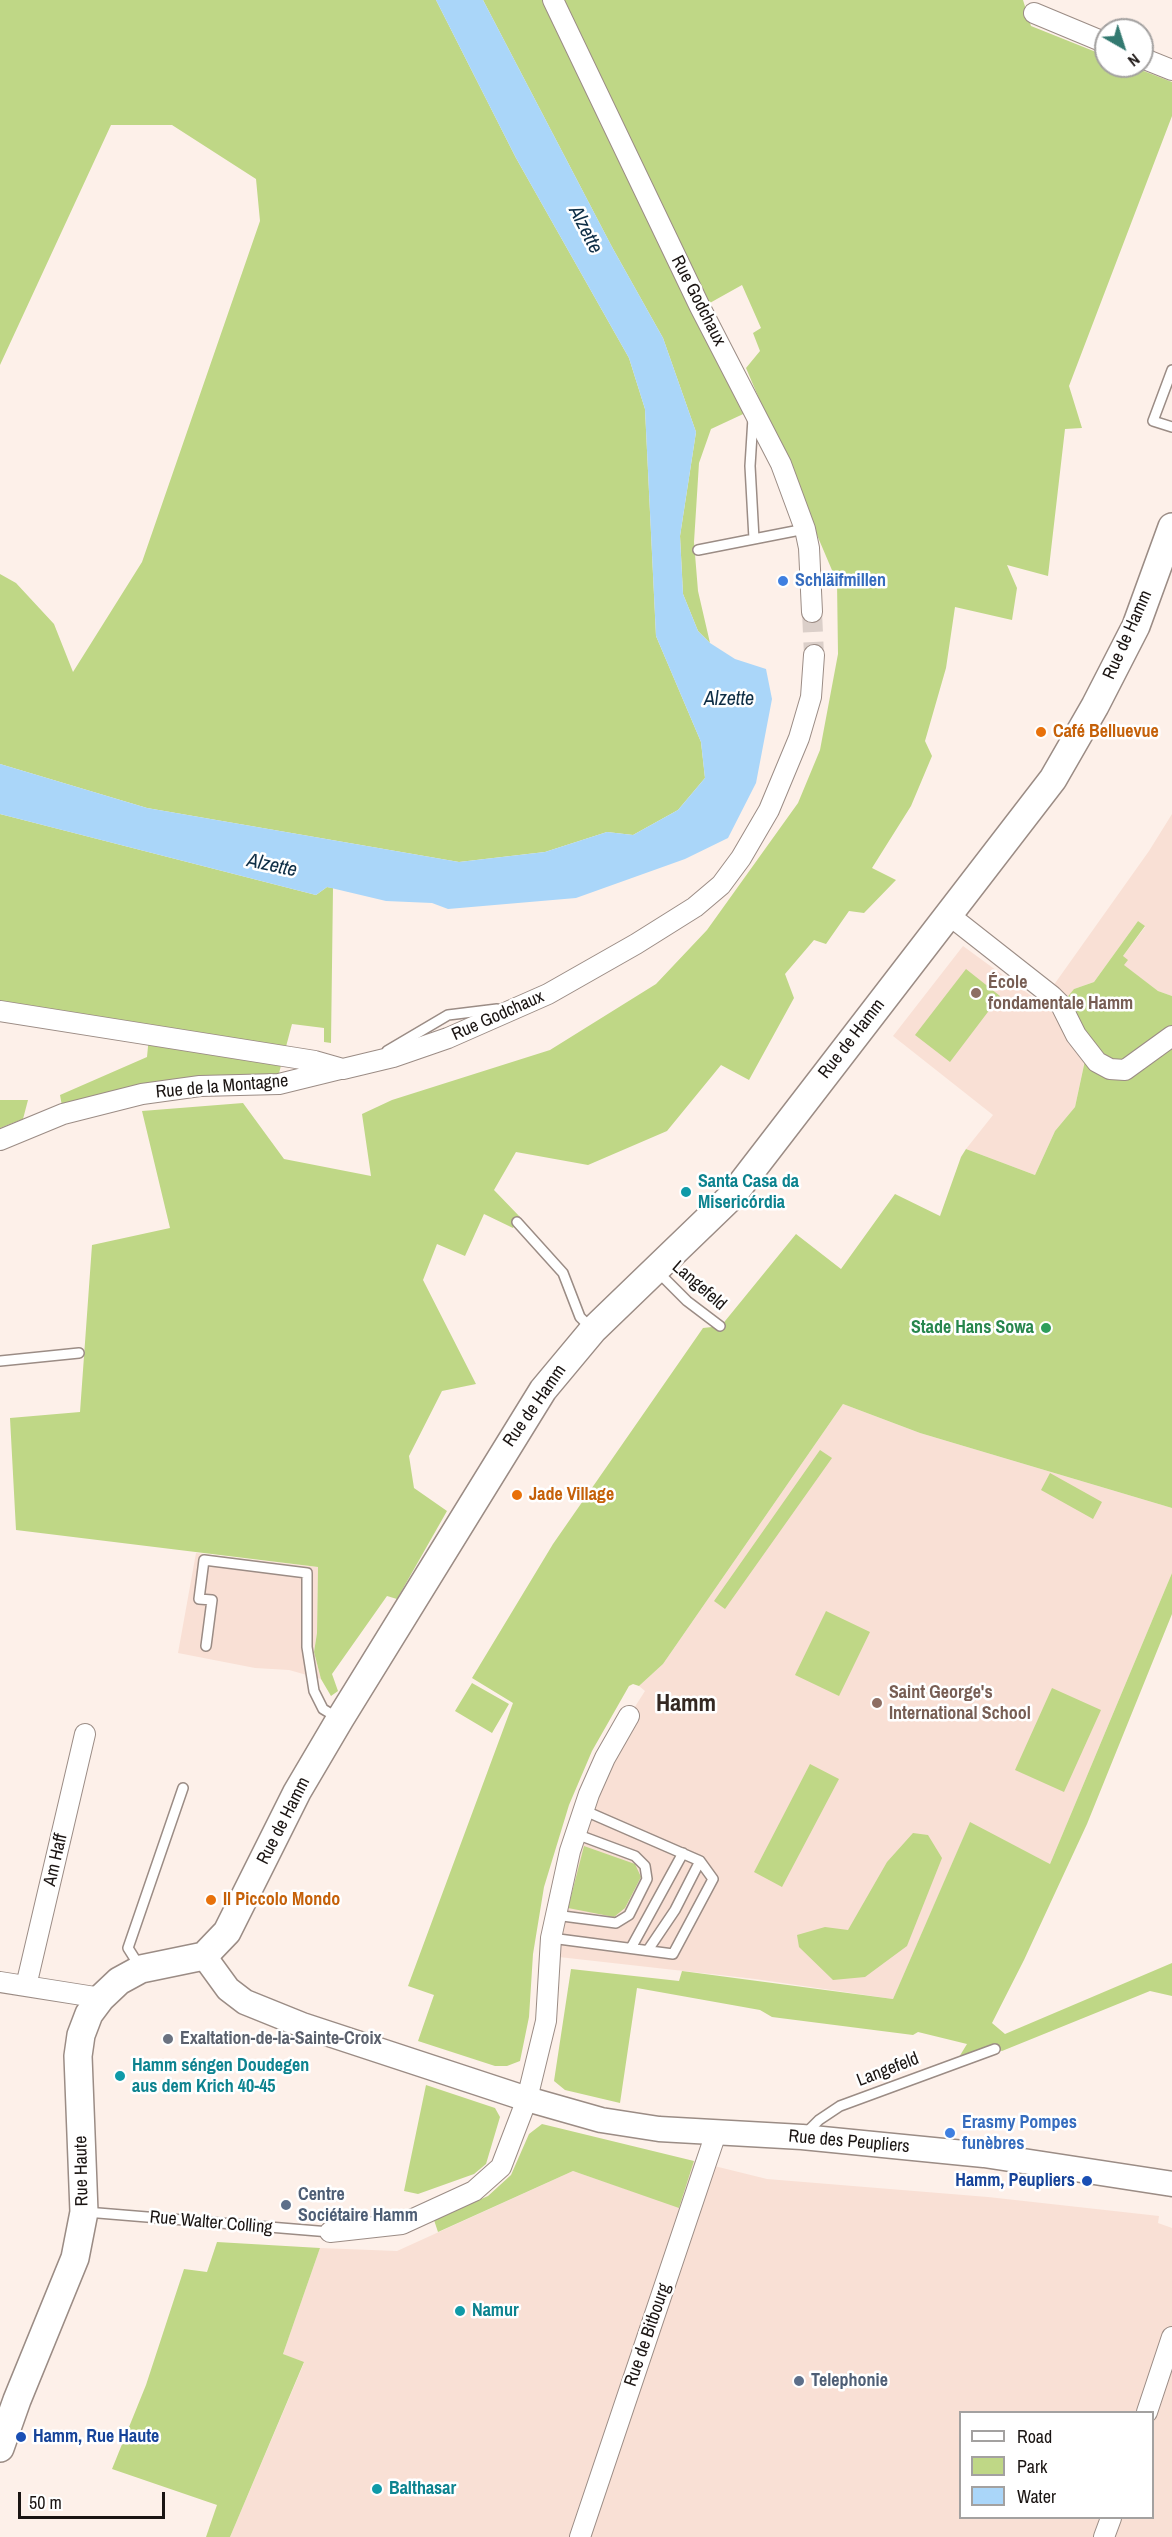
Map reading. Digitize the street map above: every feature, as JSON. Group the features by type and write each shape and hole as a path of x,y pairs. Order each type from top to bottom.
{"main road":[{"name":"Rue de Hamm","path":"204,1956 226,1932 297,1792 543,1390 593,1330 732,1196 1059,769 1095,706 1136,626 1172,527"},
{"name":"Rue Haute","path":"0,2448 16,2400 75,2258 84,2212 78,2056 81,2035 89,2013 119,1981 141,1969 204,1956"}],"street":[{"name":"Rue Godchaux","path":"553,0 700,307 781,464 805,529 809,549 812,612"},
{"path":"1034,13 1094,38"},
{"path":"1154,63 1172,70"},
{"name":"Rue Godchaux","path":"0,1011 315,1061 343,1069 448,1038 548,994 695,907 721,885 741,858 769,810 799,738 811,697 814,655"},
{"path":"949,915 1052,996 1096,1062 1110,1069 1125,1070 1172,1036"},
{"name":"Rue de la Montagne","path":"0,1140 63,1114 142,1094 200,1086 279,1084 343,1069"},
{"path":"527,2099 546,2021 551,1938 555,1915 576,1834 583,1810 605,1758 629,1716"},
{"name":"Am Haff","path":"27,1986 85,1734"},
{"name":"Rue des Peupliers","path":"204,1956 228,1989 245,2002 302,2025 527,2099 601,2120 659,2129 802,2137 984,2155 1172,2184"},
{"path":"0,1982 101,1998"},
{"name":"Rue Walter Colling","path":"330,2232 402,2224 474,2191 501,2167 527,2099"},
{"name":"Rue de Bitbourg","path":"580,2537 716,2133"},
{"path":"1146,2411 1172,2337"},
{"path":"1104,2537 1110,2519"}],"lane":[{"path":"1172,370 1153,421 1172,427"},
{"path":"754,409 750,466 754,538"},
{"path":"698,550 805,529"},
{"path":"517,1222 563,1273 580,1317 593,1330"},
{"name":"Langefeld","path":"656,1271 720,1326"},
{"path":"0,1361 79,1353"},
{"path":"206,1646 212,1600 199,1599 204,1560 307,1573 307,1647 314,1691 322,1709 340,1719"},
{"path":"141,1969 128,1948 183,1788"},
{"path":"551,1938 673,1954 713,1879 700,1862 583,1810"},
{"path":"555,1915 616,1923 629,1915 647,1879 645,1866 635,1856 576,1834"},
{"path":"631,1948 683,1853"},
{"path":"648,1950 675,1910 700,1862"},
{"name":"Langefeld","path":"802,2137 819,2120 840,2106 994,2049"},
{"name":"Rue Walter Colling","path":"84,2212 330,2232"}],"shaded area":[{"name":"École fondamentale Hamm","path":"1172,814 1172,996 1158,991 1123,965 1123,956 1145,927 1138,921 1094,982 1074,989 1087,1050 1075,1107 1055,1131 1035,1175 966,1149 993,1115 893,1036 963,946 1041,1003 1149,851"},
{"name":"Saint George's International School","path":"843,1404 920,1433 1172,1508 1172,1573 1050,1864 970,1823 893,1999 755,1979 550,1956 560,1891 629,1716 645,1691 639,1686 663,1664"},
{"path":"196,1553 318,1567 317,1633 314,1652 321,1679 289,1670 255,1668 178,1653"},
{"path":"694,2161 767,2179 988,2197 1159,2216 1158,2223 1172,2228 1172,2537 230,2537 304,2363 283,2354 320,2248 397,2251 573,2171 679,2207"}],"green space":[{"path":"0,0 436,0 516,158 629,358 645,409 656,636 701,742 705,778 678,810 633,835 607,832 545,852 459,862 147,808 0,764 0,574 16,583 54,624 73,672 142,562 260,221 256,179 172,125 111,125 0,365"},
{"path":"483,0 1023,0 1031,26 1094,51 1094,78 1154,78 1154,75 1172,82 1172,116 1069,386 1082,428 1065,429 1048,576 1007,565 1017,588 1012,620 955,607 946,668 925,741 932,756 911,806 872,868 896,880 864,913 849,911 826,944 814,940 785,974 794,998 749,1080 721,1065 667,1131 588,1165 516,1152 494,1190 520,1217 513,1228 484,1214 465,1256 437,1244 423,1280 476,1384 442,1391 409,1456 414,1488 447,1511 397,1599 387,1596 332,1674 338,1691 331,1696 321,1679 314,1652 317,1633 318,1567 16,1530 10,1418 80,1412 92,1245 170,1228 142,1111 243,1103 284,1159 371,1176 362,1114 392,1100 550,1050 656,984 707,930 798,803 820,750 838,654 837,582 746,368 760,351 753,333 761,328 742,285 708,304 754,409 711,429 699,463 694,542 698,591 710,643 698,631 683,594 680,536 696,432 663,338 612,247"},
{"path":"0,814 316,895 327,887 333,888 331,1043 324,1042 324,1028 292,1024 278,1077 62,1106 60,1095 147,1057 149,1036 0,1011"},
{"path":"1138,921 1145,926 1123,956 1128,960 1124,965 1158,991 1172,996 1172,1508 920,1433 843,1404 663,1664 639,1686 633,1684 629,1686 592,1751 569,1805 544,1887 533,1954 529,2017 520,2061 507,2066 495,2066 418,2041 434,1995 408,1986 513,1703 472,1678 553,1544 703,1328 721,1326 796,1234 841,1269 895,1194 940,1216 966,1149 1035,1175 1055,1131 1075,1107 1087,1051 1061,1005 1074,989 1094,982"},
{"path":"966,969 1000,996 950,1062 915,1035"},
{"path":"0,1100 28,1100 23,1119 0,1128"},
{"path":"820,1450 832,1458 725,1609 714,1601"},
{"path":"1050,1473 1102,1502 1093,1519 1041,1490"},
{"path":"1172,1573 1172,1614 1087,1824 992,2023 1005,2034 1172,1963 1172,1996 1150,1991 1002,2051 994,2049 956,2062 967,2044 918,2032 913,2035 772,2017 760,2010 637,1988 620,2103 565,2090 554,2081 571,1969 679,1981 682,1971 893,1999 970,1822 1050,1864"},
{"path":"826,1611 870,1632 839,1696 795,1675"},
{"path":"472,1683 509,1704 492,1733 455,1711"},
{"path":"1052,1688 1101,1710 1064,1792 1015,1770"},
{"path":"810,1764 839,1779 782,1887 754,1872"},
{"path":"913,1833 928,1835 942,1858 907,1946 865,1977 833,1980 799,1947 797,1935 825,1927 848,1930 887,1862"},
{"path":"584,1846 635,1864 641,1877 625,1908 614,1917 568,1908"},
{"path":"426,2085 495,2108 500,2117 486,2164 474,2174 418,2194 404,2191"},
{"path":"542,2124 694,2161 679,2208 573,2171 438,2232 434,2220 488,2196 511,2175 529,2134"},
{"path":"217,2242 320,2248 283,2354 304,2362 230,2537 206,2537 217,2505 112,2469 146,2385 184,2269 207,2272"}],"water":[{"name":"Alzette","path":"436,0 483,0 612,247 663,338 696,432 680,536 683,594 698,631 710,643 735,659 766,669 772,699 756,783 728,838 685,859 576,898 448,909 432,903 386,901 327,887 316,895 0,814 0,764 147,808 459,862 545,852 607,832 633,835 678,810 705,778 701,742 656,636 645,409 629,358 516,158"}],"tunnel":[{"path":"812,612 814,655"}],"place":[{"name":"Schläifmillen","path":"783,581"},
{"name":"Café Belluevue","path":"1041,732"},
{"name":"École fondamentale Hamm","path":"976,993"},
{"name":"Santa Casa da Misericórdia","path":"686,1192"},
{"name":"Stade Hans Sowa","path":"1046,1328"},
{"name":"Jade Village","path":"517,1495"},
{"name":"Saint George's International School","path":"877,1703"},
{"name":"Il Piccolo Mondo","path":"211,1900"},
{"name":"Exaltation-de-la-Sainte-Croix","path":"168,2039"},
{"name":"Hamm séngen Doudegen aus dem Krich 40-45","path":"120,2076"},
{"name":"Erasmy Pompes funèbres","path":"950,2133"},
{"name":"Hamm, Peupliers","path":"1087,2181"},
{"name":"Centre Sociétaire Hamm","path":"286,2205"},
{"name":"Namur","path":"460,2311"},
{"name":"Telephonie","path":"799,2381"},
{"name":"Hamm, Rue Haute","path":"21,2437"},
{"name":"Balthasar","path":"377,2489"}],"district":[{"name":"Hamm","path":"686,1705"}]}
